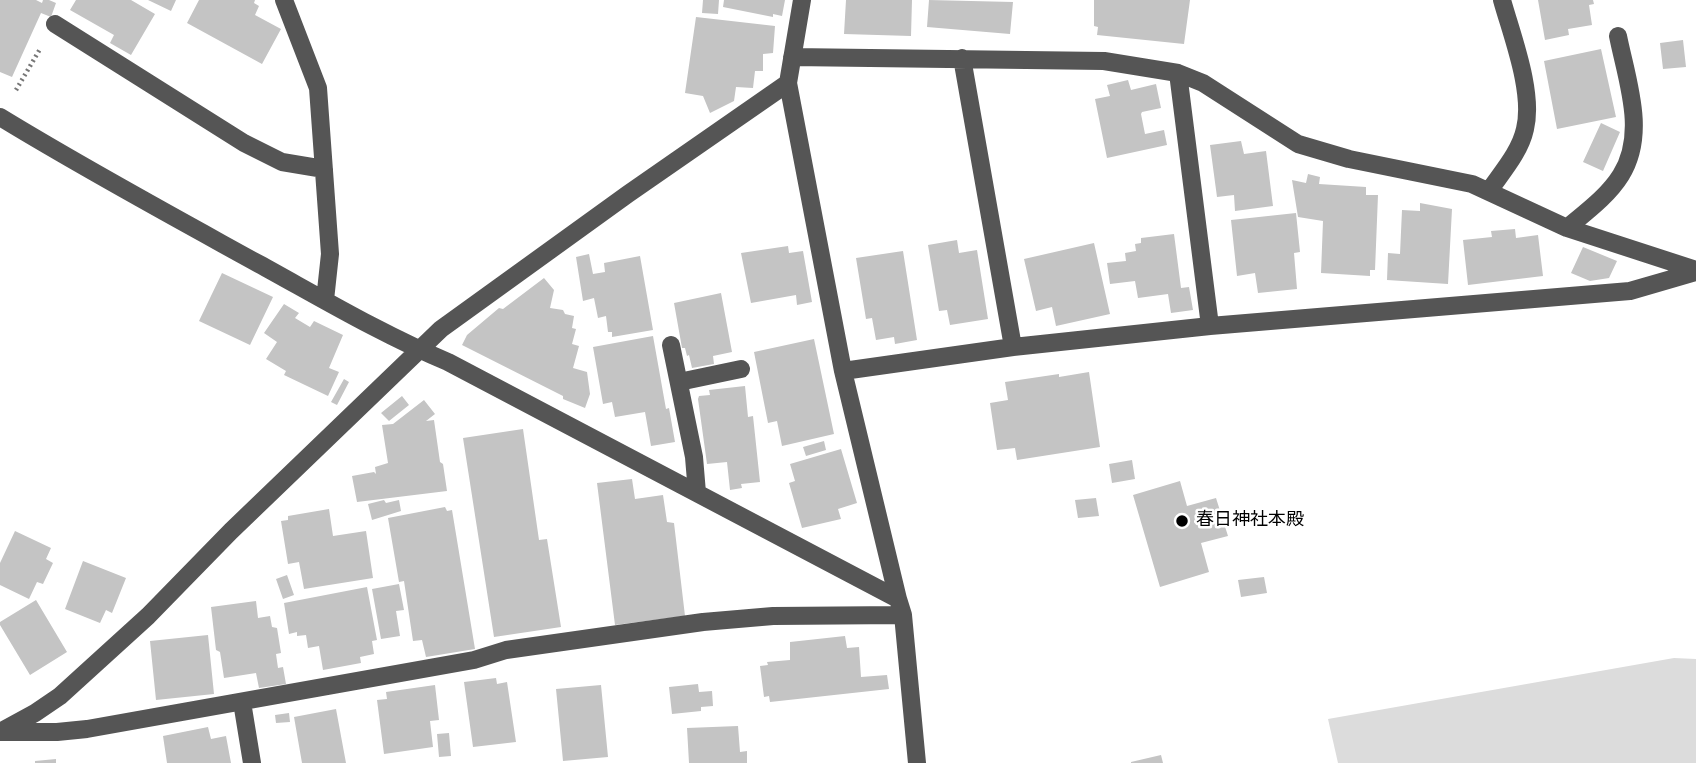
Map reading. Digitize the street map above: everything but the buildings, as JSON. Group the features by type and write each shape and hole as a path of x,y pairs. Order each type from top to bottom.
{"street":[{"path":"284,0 318,88 330,254 325,300"},
{"path":"802,0 788,83 843,371 900,607 917,763"},
{"path":"1489,191 1518,147 1526,128 1527,99 1502,0"},
{"path":"55,24 244,143 282,162 324,169"},
{"path":"1567,228 1606,194 1622,174 1632,145 1635,122 1618,36"},
{"path":"792,57 1104,61 1178,73 1203,83 1298,144 1349,159 1472,184 1567,228 1696,271"},
{"path":"962,58 1013,347"},
{"path":"1178,73 1210,326"},
{"path":"1,732 60,695 148,616 231,531 441,329 788,83"},
{"path":"0,117 325,300 697,494 900,607"},
{"path":"843,371 1013,347 1210,326 1630,291 1696,271"},
{"path":"671,345 694,457 697,494"},
{"path":"678,382 741,369"},
{"path":"1,732 67,731 474,660 506,650 703,622 900,607"},
{"path":"242,702 251,763"}],"path":[{"path":"0,117 55,24"}],"shaded area":[{"path":"1674,658 1696,659 1696,763 1338,763 1328,719"}],"place":[{"name":"春日神社本殿","path":"1182,521"}]}
